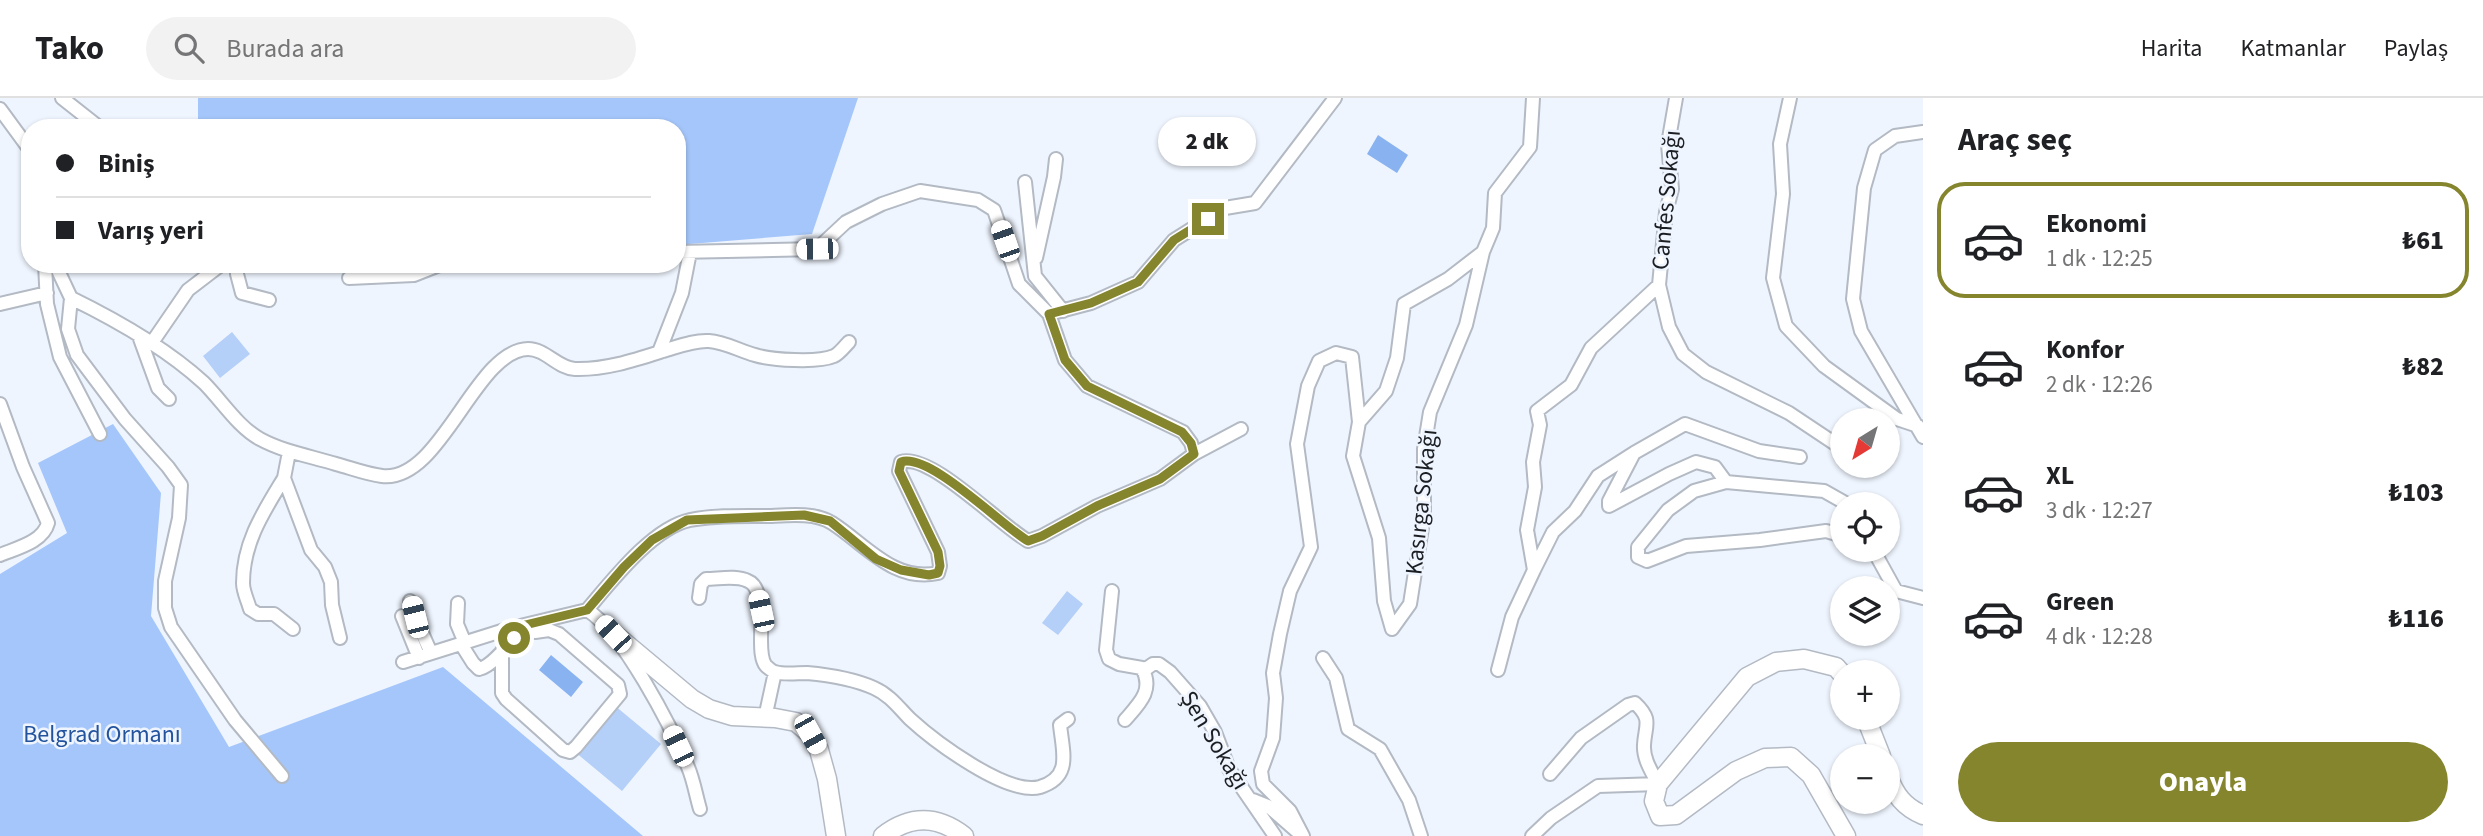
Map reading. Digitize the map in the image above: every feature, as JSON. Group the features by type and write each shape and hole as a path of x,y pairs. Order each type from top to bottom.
{"street":[{"path":"62,98 89,119"},
{"path":"1049,314 1091,303 1138,282 1174,240 1225,208 1255,203 1335,98"},
{"name":"Kasırga Sokağı","path":"1359,422 1353,456 1379,538 1384,601 1392,629 1410,604 1415,558 1424,515 1424,449 1430,412 1466,325 1483,252 1493,228 1495,193 1530,147 1533,98"},
{"name":"Canfes Sokağı","path":"1534,570 1527,530 1535,487 1533,463 1540,425 1537,411 1571,385 1591,348 1659,285 1666,212 1672,189 1668,144 1675,98"},
{"path":"1790,98 1780,144 1783,194 1773,278 1786,326 1824,366 1897,419 1921,431"},
{"path":"0,109 21,138"},
{"path":"1921,431 1861,331 1853,299 1864,188 1875,150 1895,136 1923,132"},
{"path":"1034,265 1041,242 1056,159"},
{"path":"1025,182 1035,276 1063,311"},
{"path":"686,252 817,249 846,222 882,204 920,191 978,200 994,210 1019,284 1049,314 1065,360 1087,386 1182,432 1191,443 1194,454"},
{"path":"1359,422 1386,391 1397,358 1404,304 1448,279 1483,252"},
{"path":"46,273 47,304 61,357 100,434"},
{"path":"59,273 71,298 68,329 77,355 125,419 169,467 181,485 179,518 165,581 165,608 171,626 235,720 282,776"},
{"path":"150,344 188,290 210,273"},
{"path":"236,273 242,293 269,300"},
{"path":"349,278 419,273"},
{"path":"659,352 682,293 683,273"},
{"path":"1659,285 1669,327 1683,354 1706,372 1790,413 1830,440"},
{"path":"0,304 47,293"},
{"path":"71,298 139,336 203,382 258,438 289,452 373,474 397,475 416,464 435,445 479,385 502,361 514,353 528,349 542,353 564,367 585,369 611,366 684,344 709,341 758,356 812,359 835,356 849,342"},
{"path":"139,336 158,388 169,399"},
{"path":"1303,836 1290,811 1263,784 1261,771 1273,737 1276,698 1273,673 1280,634 1290,591 1311,547 1297,444 1308,386 1319,361 1336,353 1352,357 1359,422"},
{"path":"0,404 23,467 48,523 36,540 0,555"},
{"path":"1499,670 1512,617 1553,532 1575,511 1598,476 1685,424 1759,451 1800,457"},
{"path":"403,662 525,625 587,610 624,567 652,540 687,520 804,515 830,521 876,559 901,570 929,575 938,573 938,552 899,471 901,462 905,460 913,460 951,481 1028,541 1097,506 1160,479 1194,454 1241,429"},
{"path":"289,452 284,478 252,533 243,585 250,609 258,614 274,614 293,629"},
{"path":"1634,453 1609,501 1609,506 1696,462 1715,467 1726,482"},
{"path":"284,478 311,550 325,567 331,582 332,605 340,638"},
{"path":"1830,494 1824,491 1726,482 1694,491 1668,510 1637,547 1638,557 1647,561 1686,546 1830,532"},
{"path":"1880,562 1896,591 1923,598"},
{"path":"699,598 701,584 706,579 736,578 749,581 756,586 761,611 761,650 765,664 775,672 841,678 876,688 950,750 1010,785 1034,788 1053,783 1062,771 1064,757 1060,725 1068,719"},
{"path":"1112,591 1106,650 1109,659 1119,664 1142,668 1147,677 1142,701 1125,720"},
{"path":"410,601 425,655"},
{"path":"458,603 457,624 463,643 472,663 479,669 487,668 525,625"},
{"path":"587,610 692,699 709,709 732,716 796,722 810,734 819,750 827,779 836,836"},
{"path":"402,616 425,655"},
{"path":"502,650 502,693 506,699 563,750 570,752 617,700 620,694 618,685 559,634 549,630 536,632 525,625"},
{"path":"613,634 667,721 690,771 700,809"},
{"path":"1323,658 1336,678 1348,729 1380,749 1409,800 1421,836"},
{"path":"1830,666 1804,660 1776,662 1747,677 1658,784 1654,801 1660,816 1676,815 1736,771 1765,758 1791,757 1811,775 1846,836"},
{"name":"Şen Sokağı","path":"1143,671 1153,664 1159,664 1187,691 1215,732 1229,769 1275,836"},
{"path":"765,718 775,672"},
{"path":"1550,774 1581,738 1634,703 1643,711 1648,729 1644,745 1646,760 1658,784"},
{"path":"1532,836 1551,818 1598,786 1658,784"},
{"path":"1900,798 1908,809 1923,814"},
{"path":"1252,799 1268,806 1303,836"},
{"path":"883,836 893,828 925,818 941,822 964,836"}],"shaded area":[{"path":"1378,135 1408,155 1397,173 1367,154"},
{"path":"232,332 250,354 220,378 203,356"},
{"path":"1067,591 1083,604 1058,635 1042,623"},
{"path":"551,655 583,682 571,697 539,670"},
{"path":"614,705 661,744 622,791 575,752"}],"green space":[{"path":"198,98 858,98 812,234 686,244 686,119 198,119"},
{"name":"Belgrad Ormanı","path":"113,424 161,493 151,616 229,747 443,667 643,836 0,836 0,574 67,533 38,463"}],"route":[{"path":"514,638 525,625 587,610 624,567 652,540 687,520 804,515 830,521 876,559 901,570 929,575 938,573 938,552 899,471 901,462 905,460 913,460 951,481 1028,541 1097,506 1160,479 1194,454 1191,443 1182,432 1087,386 1065,360 1049,314 1091,303 1138,282 1174,240 1208,219"}]}
